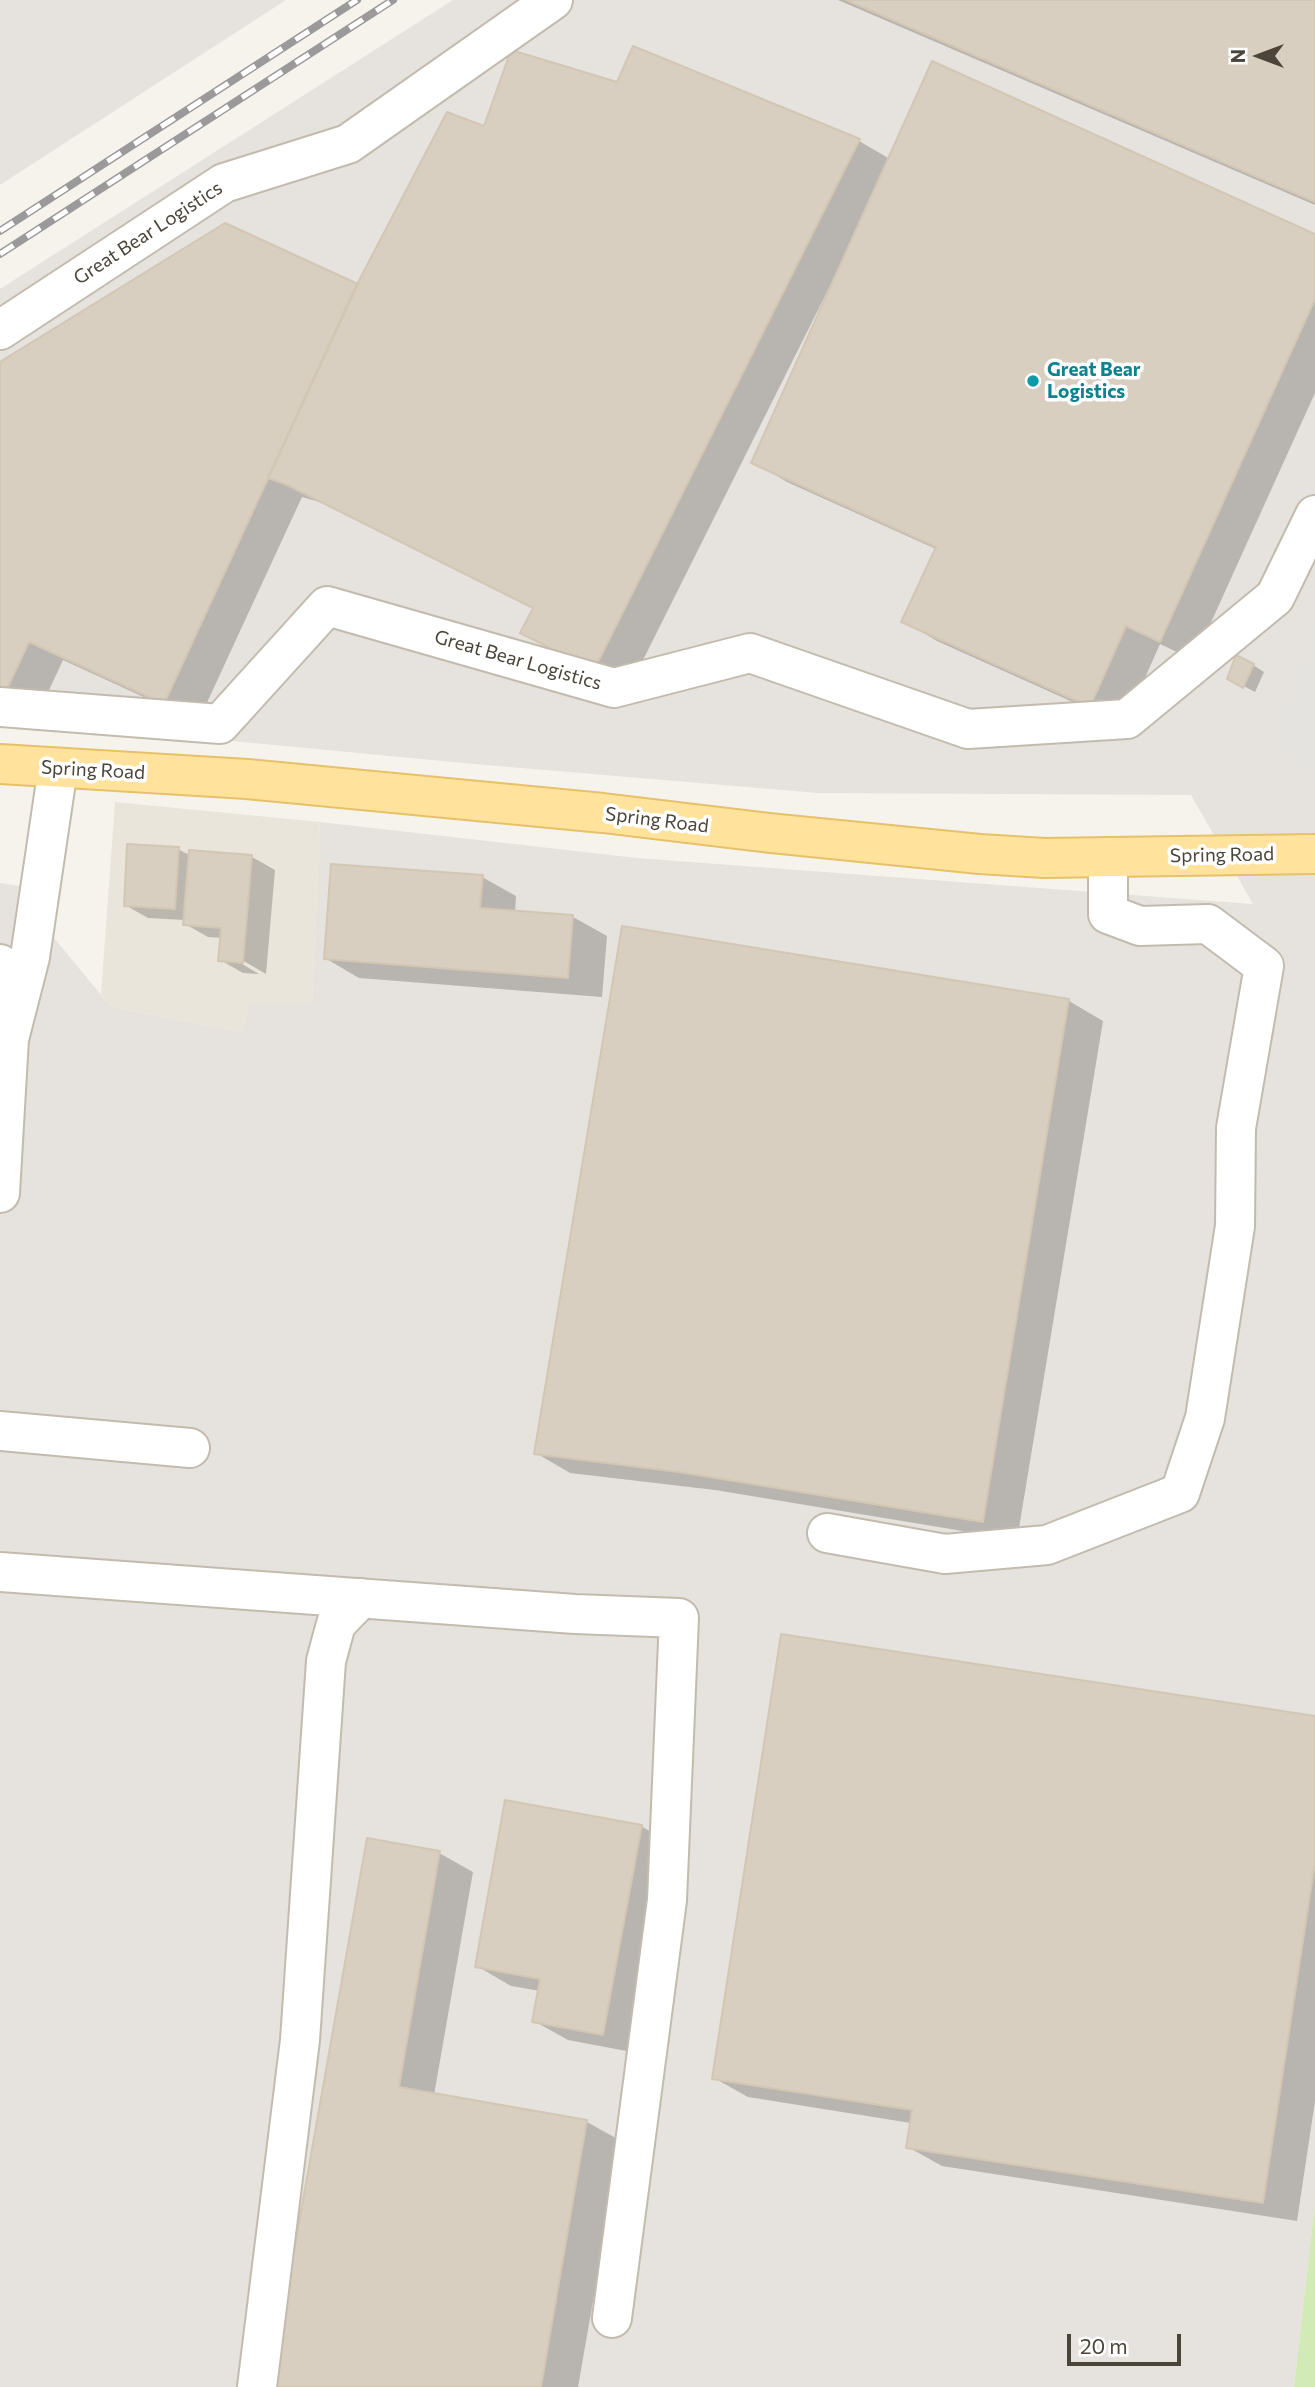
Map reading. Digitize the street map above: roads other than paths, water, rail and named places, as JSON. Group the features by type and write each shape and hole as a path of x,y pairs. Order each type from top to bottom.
{"main road":[{"name":"Spring Road","path":"0,764 247,779 980,854 1044,858 1315,854"}],"lane":[{"name":"Great Bear Logistics","path":"0,330 224,183 348,144 553,0"},
{"name":"Great Bear Logistics","path":"0,708 220,724 327,606 614,688 750,653 968,730 1127,719 1275,597 1315,515"},
{"path":"9,1039 30,957 58,768"},
{"path":"827,1533 945,1555 1046,1545 1180,1493 1205,1418 1235,1226 1236,1128 1264,966 1208,924 1140,926 1108,914 1108,857"},
{"path":"0,964 9,1039 0,1193"},
{"path":"0,1430 190,1448"},
{"path":"0,1572 575,1614 679,1618 667,1900 612,2318"},
{"path":"257,2387 300,2040 326,1661 336,1625 362,1598"}],"railway":[{"path":"0,231 357,0"},
{"path":"0,254 393,0"}],"place":[{"name":"Great Bear Logistics","path":"1033,381"}]}
